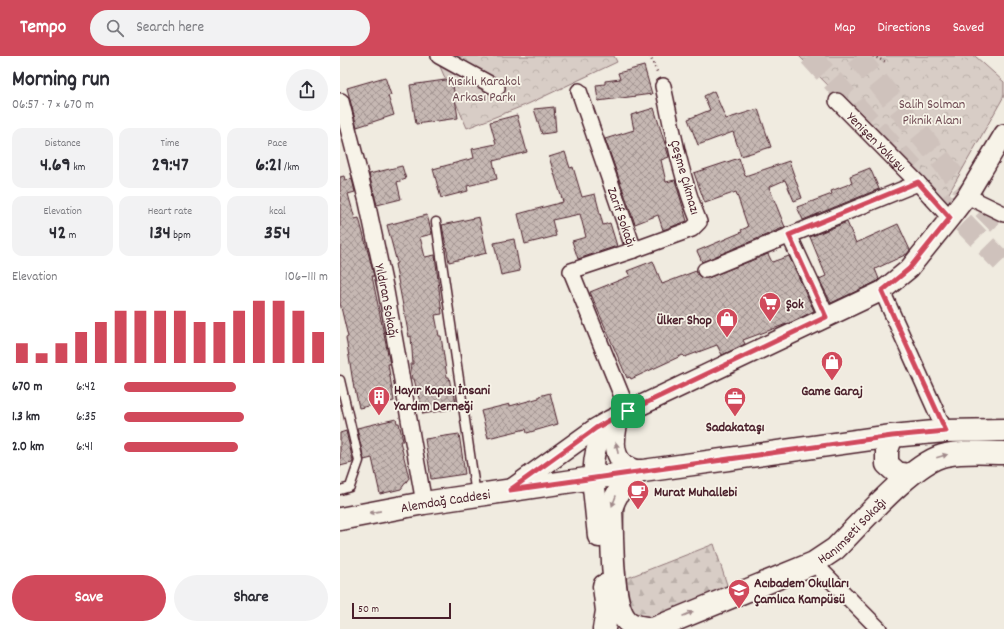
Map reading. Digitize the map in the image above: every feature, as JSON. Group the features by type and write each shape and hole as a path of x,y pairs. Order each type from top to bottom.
{"main road":[{"name":"Alemdağ Caddesi","path":"340,519 424,503 510,490 892,436 946,431 1004,430"},
{"path":"892,436 887,450 887,464 897,473 909,475 924,463 945,455 1004,453"},
{"path":"639,471 622,486 614,499 611,510 616,592 621,613 628,622 636,626 651,629"},
{"name":"Hanımseti Sokağı","path":"651,629 814,563 835,549 909,475"},
{"path":"594,478 607,611 604,629"}],"street":[{"path":"439,56 497,88"},
{"name":"Çeşme Çıkmazı","path":"634,250 692,229 699,222 692,204 676,147 663,86"},
{"name":"Zarif Sokağı","path":"579,91 634,250 571,271 624,413"},
{"name":"Yıldıran Sokağı","path":"340,101 367,202 386,291 424,503"},
{"name":"Yenişen Yokuşu","path":"837,101 918,182 950,218"},
{"path":"510,490 596,428 624,413 882,291 909,269 950,218 966,196 1004,134"},
{"path":"705,270 918,182"},
{"path":"966,196 1004,214"},
{"path":"789,235 826,317"},
{"path":"882,291 946,431"},
{"path":"624,413 615,438 618,454 625,465 639,471"},
{"path":"594,478 595,454 600,438 624,413"},
{"path":"814,563 879,629"}],"lane":[{"path":"436,222 476,496"},
{"path":"340,380 359,461 350,487 340,490"}],"path":[{"path":"650,56 663,86"},
{"path":"873,56 886,62"}],"green space":[{"name":"Kısıklı Karakol Arkası Parkı","path":"442,56 614,56 617,62 528,104 467,128 438,62"},
{"name":"Salih Solman Piknik Alanı","path":"799,56 975,56 1004,82 1004,96 944,202"},
{"path":"625,491 622,580 714,544 728,588 636,628 616,609 601,498"}],"building":[{"path":"644,66 652,94 598,101 596,85 605,84 605,81 620,79 618,73"},
{"path":"385,77 391,95 388,96 394,115 357,127 347,88"},
{"path":"452,79 458,118 416,124 410,85"},
{"path":"714,91 726,119 758,109 771,147 741,156 733,132 698,145 688,119 710,110 704,96"},
{"path":"554,107 556,132 542,134 534,109"},
{"path":"654,108 669,157 661,160 666,182 675,180 687,221 663,230 658,215 635,224 605,139 634,130 631,115"},
{"path":"517,115 527,152 493,161 497,179 467,186 468,191 441,198 433,169 474,158 472,149 496,144 490,122"},
{"path":"565,152 570,168 573,167 582,197 595,194 603,225 610,223 617,246 578,259 572,241 586,237 580,214 552,220 556,236 525,244 518,214 563,202 549,157"},
{"path":"739,158 745,176 789,161 802,198 794,201 785,180 769,187 785,227 702,262 697,251 742,232 741,230 748,227 736,192 705,203 694,173"},
{"path":"402,166 406,179 397,182 401,199 377,205 369,174"},
{"path":"870,168 879,189 803,220 797,207 832,194 831,191 852,183 850,176"},
{"path":"344,176 345,180 352,179 355,192 348,194 355,219 359,218 374,276 372,276 390,364 388,364 394,401 359,408 354,389 346,338 348,337 340,303 340,177"},
{"path":"427,215 432,234 420,237 425,257 435,255 442,314 435,315 439,336 441,336 447,377 449,377 457,408 423,414 414,379 412,379 410,364 413,364 411,336 409,337 395,264 397,263 387,225"},
{"path":"479,217 487,253 449,262 442,225"},
{"path":"847,222 856,243 898,224 910,250 907,254 875,269 879,279 876,282 831,303 819,279 826,276 810,237"},
{"path":"514,239 520,271 501,275 494,243"},
{"path":"768,254 772,262 789,256 814,311 792,322 743,340 745,344 722,355 717,345 685,357 683,355 631,379 630,377 627,378 590,292 630,276 627,271 653,261 662,284 696,271 700,277 708,278"},
{"path":"550,393 558,424 527,433 526,429 488,438 481,411 510,404 510,406 539,398 539,396"},
{"path":"396,419 397,423 399,423 403,441 400,441 409,478 401,489 380,494 372,458 364,460 357,428"},
{"path":"346,431 353,461 352,463 340,466 340,433"},
{"path":"459,434 465,474 431,479 425,439"}],"tunnel":[{"path":"810,56 913,169"},
{"path":"857,56 966,191 1004,229"},
{"path":"940,199 1004,264"}],"place":[{"name":"Şok","path":"770,322"},
{"name":"Ülker Shop","path":"727,338"},
{"name":"Game Garaj","path":"832,382"},
{"name":"Hayır Kapısı İnsani Yardım Derneği","path":"379,416"},
{"name":"Sadakataşı","path":"735,418"},
{"name":"Murat Muhallebi","path":"638,510"},
{"name":"Acıbadem Okulları Çamlıca Kampüsü","path":"739,610"}],"route":[{"path":"918,182 950,218 909,269 882,291 946,431 892,436 510,490 596,428 628,411 826,317 789,235 918,182"}]}
